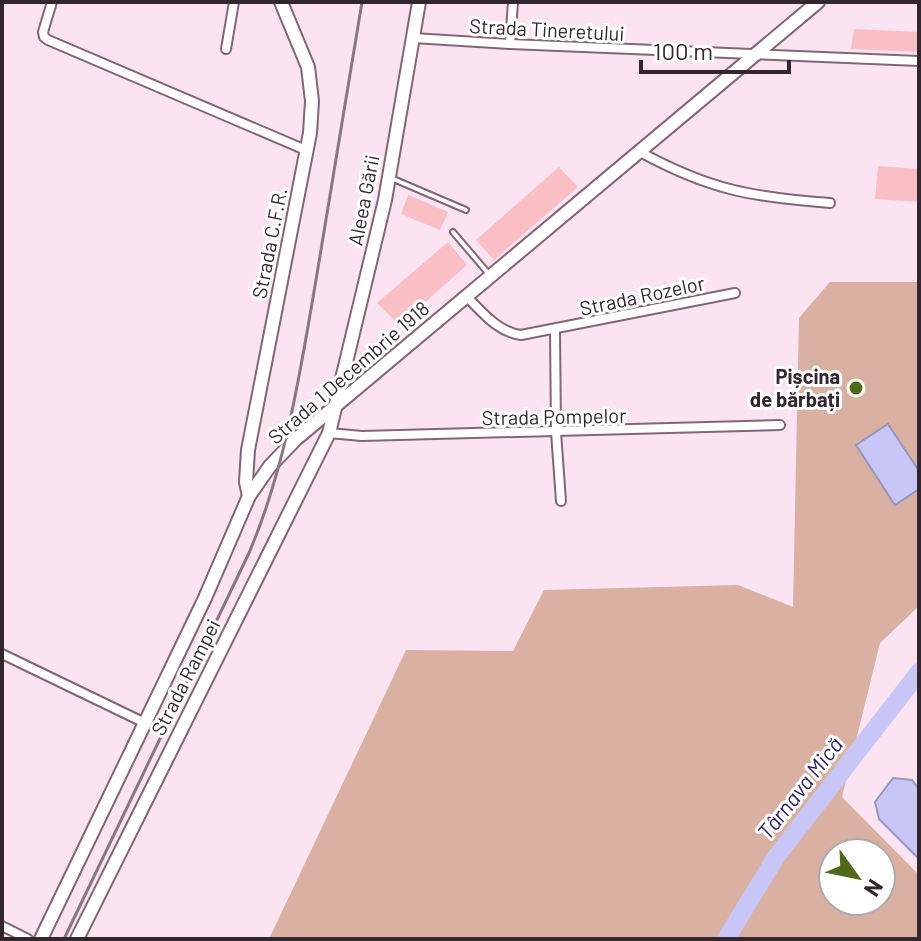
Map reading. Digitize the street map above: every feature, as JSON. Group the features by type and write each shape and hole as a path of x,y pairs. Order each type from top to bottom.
{"street":[{"path":"52,2 44,37 308,151"},
{"path":"226,49 234,2"},
{"name":"Strada C.F.R.","path":"249,496 246,482 248,450 308,151 312,84 281,2"},
{"name":"Aleea Gării","path":"329,433 389,177 419,2"},
{"path":"510,44 513,2"},
{"name":"Strada 1 Decembrie 1918","path":"41,939 205,598 249,496 284,450 818,2"},
{"name":"Strada Tineretului","path":"413,38 919,61"},
{"path":"640,152 709,185 741,193 830,203"},
{"name":"Strada Rozelor","path":"467,297 496,325 513,334 529,334 735,293"},
{"name":"Strada Rozelor","path":"555,330 556,432 561,501"},
{"name":"Strada Pompelor","path":"329,433 362,436 780,425"},
{"name":"Strada Rampei","path":"77,939 329,433"},
{"path":"2,654 145,723"},
{"path":"2,926 28,939"}],"lane":[{"path":"389,177 466,210"},
{"path":"453,232 491,276"}],"shaded area":[{"path":"830,282 919,282 919,606 880,643 842,797 881,837 817,837 817,917 897,917 897,853 919,875 919,939 269,939 406,650 513,651 544,590 738,585 793,607 799,318"}],"water":[{"path":"888,424 919,471 919,489 895,505 856,445"},
{"path":"893,778 912,780 919,789 919,859 879,819 875,802"}],"building":[{"path":"854,29 919,32 919,52 851,49"},
{"path":"878,166 919,169 919,202 875,199"},
{"path":"559,167 578,187 494,260 476,240"},
{"path":"408,195 448,212 440,230 401,214"},
{"path":"448,242 467,265 399,325 377,303"}],"waterway":[{"name":"Târnava Mică","path":"726,939 776,857 919,672"}],"railway":[{"path":"64,939 249,553 273,487 304,350 362,2"}],"place":[{"name":"Pișcina de bărbați","path":"856,388"}]}
